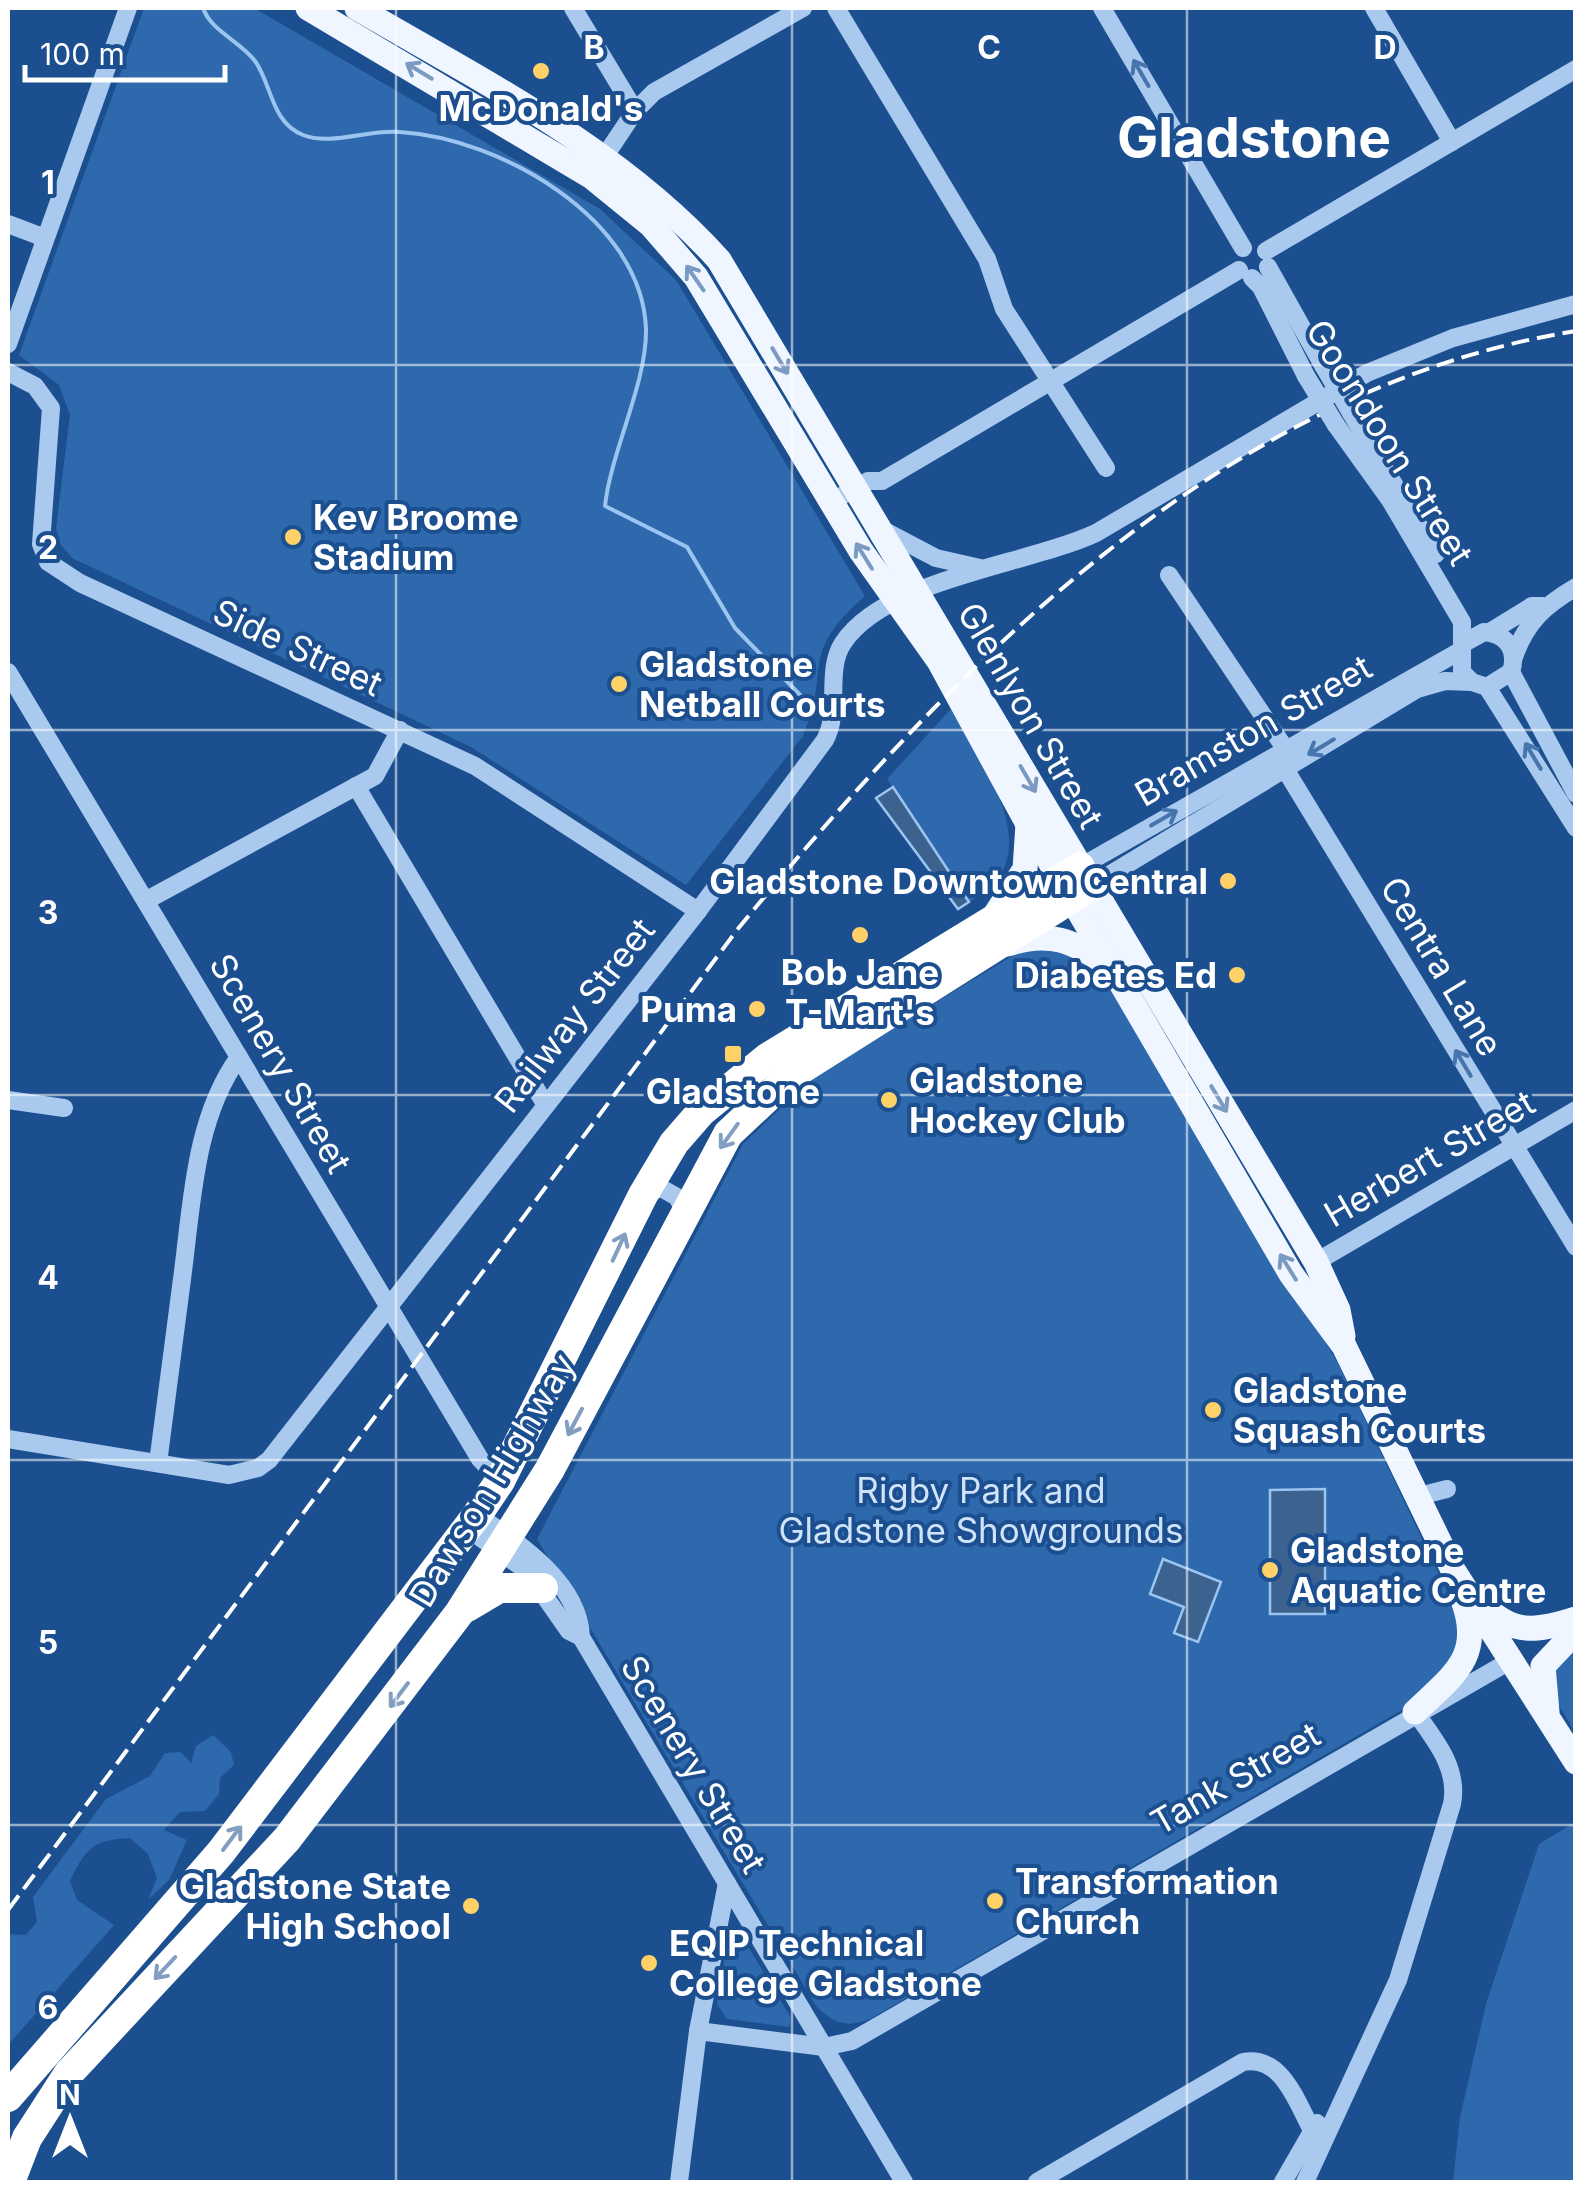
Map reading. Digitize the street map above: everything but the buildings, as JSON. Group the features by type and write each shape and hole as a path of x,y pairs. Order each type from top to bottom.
{"highway":[{"name":"Dawson Highway","path":"8,2097 221,1852 500,1481 602,1285 643,1194 674,1143 731,1084 992,919 1076,882"},
{"name":"Dawson Highway","path":"10,2182 26,2138 68,2073 287,1839 460,1612 505,1543 728,1134 790,1076 983,953 1076,882"},
{"path":"460,1612 498,1588 543,1588"}],"main road":[{"path":"308,8 598,167"},
{"path":"357,8 598,167"},
{"name":"Glenlyon Street","path":"598,167 654,194 719,260 876,523 906,597 1028,824 1076,882 1113,968 1291,1274 1344,1346 1453,1570 1508,1662 1576,1762"},
{"name":"Glenlyon Street","path":"598,167 696,277 831,502 906,597 1076,882 1316,1262 1338,1310 1344,1346"},
{"path":"992,919 1025,869 1028,824"},
{"path":"983,953 1045,936 1078,944 1113,968"},
{"path":"1453,1570 1492,1614 1511,1627 1576,1624"},
{"path":"1415,1712 1454,1674 1472,1640 1453,1570"},
{"path":"1548,1720 1543,1666 1576,1624"},
{"name":"Tank Street","path":"1508,1662 1576,1624"}],"street":[{"path":"8,344 128,8"},
{"path":"573,8 635,111"},
{"path":"598,167 635,111 654,92 803,8"},
{"path":"836,8 987,259 1004,309 1106,468"},
{"path":"1102,8 1243,248"},
{"path":"1374,8 1452,142"},
{"path":"831,502 855,488 882,480 1049,379 1245,274 1452,142 1576,69"},
{"path":"8,224 46,238"},
{"path":"1245,274 1236,260 1243,248 1258,245 1267,259"},
{"name":"Goondoon Street","path":"1267,259 1324,367 1409,504 1473,640"},
{"name":"Goondoon Street","path":"1245,274 1261,287 1306,376 1390,500 1473,640"},
{"path":"906,597 1096,533 1367,372 1453,338 1576,304"},
{"name":"Side Street","path":"8,372 35,386 50,408 41,544 48,562 80,583 474,766 698,911"},
{"path":"882,480 876,523 948,562 992,569"},
{"path":"1170,575 1284,747"},
{"name":"Bramston Street","path":"1512,665 1521,638 1544,606 1576,588"},
{"name":"Railway Street","path":"158,1463 229,1475 258,1468 269,1460 698,911 831,729 842,644 906,597"},
{"name":"Bramston Street","path":"1076,882 1284,747 1532,606 1544,606"},
{"path":"1576,794 1512,665 1504,638 1473,640 1462,672 1480,684 1576,828"},
{"path":"1480,684 1512,665"},
{"name":"Scenery Street","path":"9,668 387,1308 480,1459 500,1481"},
{"name":"Bramston Street","path":"1076,882 1285,769 1418,689 1445,682 1480,684"},
{"path":"147,900 374,776 400,730"},
{"name":"Centra Lane","path":"1285,769 1576,1247"},
{"path":"356,786 545,1104"},
{"path":"8,1439 158,1463 194,1185 216,1096 240,1057"},
{"path":"8,1100 64,1108"},
{"name":"Herbert Street","path":"1316,1262 1576,1110"},
{"path":"643,1194 661,1188 678,1197 685,1211"},
{"path":"602,1285 606,1305 621,1314 631,1311"},
{"path":"1415,1497 1447,1489"},
{"name":"Scenery Street","path":"472,1521 552,1574 580,1623 581,1637 904,2182"},
{"name":"Scenery Street","path":"505,1543 543,1588 569,1631 581,1637"},
{"name":"Tank Street","path":"824,2047 852,2041 1415,1712 1508,1662"},
{"path":"1305,2182 1398,1980 1454,1793 1446,1758 1415,1712"},
{"path":"679,2182 698,2032 727,1882"},
{"path":"698,2032 824,2047"},
{"path":"1037,2182 1243,2062 1261,2060 1277,2070 1312,2130"},
{"path":"1283,2182 1312,2130 1356,2070"}],"green space":[{"path":"144,8 254,8 600,209 676,280 865,596 844,616 823,649 803,736 686,885 471,747 72,558 60,544 56,528 70,415 59,385 19,355"},
{"path":"951,709 993,783 1009,836 1006,861 994,883 969,902 887,779"},
{"name":"Rigby Park and Gladstone Showgrounds","path":"1058,948 1092,965 1106,983 1338,1363 1457,1612 1463,1649 1419,1700 870,2019 841,2023 816,2006 537,1539 743,1144 813,1077 1022,950"},
{"path":"1575,1642 1575,1732 1552,1686 1557,1669"},
{"path":"213,1735 231,1752 234,1765 220,1778 219,1794 205,1811 180,1812 164,1830 187,1840 169,1880 148,1900 157,1878 148,1854 130,1838 107,1841 86,1853 70,1881 77,1900 114,1925 8,2045 8,1934 26,1935 37,1922 33,1897 106,1799 150,1776 165,1753 181,1752 191,1763 196,1746"},
{"path":"1575,1822 1575,2182 1453,2182 1460,2117 1486,2004 1539,1844"},
{"path":"730,1927 740,1933 791,2018 789,2027 727,2019 717,2004"}],"shaded area":[{"path":"893,787 969,902 958,909 876,798"},
{"path":"1325,1489 1325,1614 1270,1614 1270,1490"},
{"path":"1163,1559 1221,1582 1198,1642 1174,1633 1184,1607 1150,1594"}],"waterway":[{"path":"203,8 212,23 255,61 278,112 292,129 303,135 326,139 400,132 439,138 520,168 559,191 593,219 620,252 638,289 646,329 641,372 605,506 687,547 735,628 806,701"}],"railway":[{"path":"8,1910 737,930 910,733 1005,640 1106,553 1213,476 1327,411 1448,362 1576,331"}],"place":[{"name":"McDonald's","path":"541,71"},
{"name":"Kev Broome Stadium","path":"293,537"},
{"name":"Gladstone Netball Courts","path":"619,684"},
{"name":"Gladstone Downtown Central","path":"1228,881"},
{"name":"Bob Jane T-Mart's","path":"860,935"},
{"name":"Diabetes Ed","path":"1237,975"},
{"name":"Puma","path":"757,1009"},
{"name":"Gladstone","path":"733,1054"},
{"name":"Gladstone Hockey Club","path":"889,1100"},
{"name":"Gladstone Squash Courts","path":"1213,1410"},
{"name":"Gladstone Aquatic Centre","path":"1270,1570"},
{"name":"Transformation Church","path":"995,1901"},
{"name":"Gladstone State High School","path":"471,1906"},
{"name":"EQIP Technical College Gladstone","path":"649,1963"}],"district":[{"name":"Gladstone","path":"1254,137"}]}
